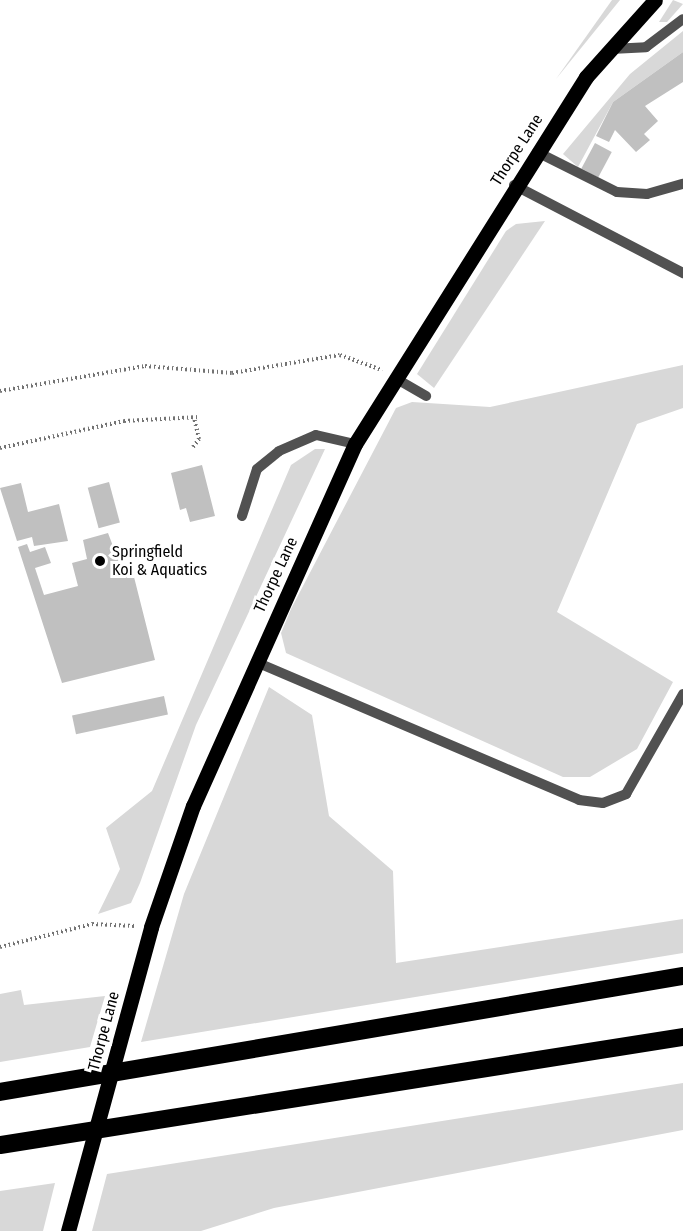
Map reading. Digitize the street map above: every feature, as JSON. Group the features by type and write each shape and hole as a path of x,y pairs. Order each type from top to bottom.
{"highway":[{"path":"0,1092 683,976"},
{"path":"0,1145 683,1037"}],"main road":[{"name":"Thorpe Lane","path":"68,1231 151,927 193,806 356,444 514,185 611,50 655,0"}],"lane":[{"path":"611,50 646,47 683,19"},
{"path":"537,152 617,192 647,194 683,184"},
{"path":"514,185 683,273"},
{"path":"395,378 426,396"},
{"path":"242,516 257,469 279,451 316,435 356,444"},
{"path":"256,662 579,800 603,803 626,794 683,694"}],"path":[{"path":"0,391 145,366 232,374 340,356 395,378"},
{"path":"0,448 124,422 196,417 199,439 193,447"},
{"path":"0,947 92,924 151,927"}],"shaded area":[{"path":"612,0 620,0 556,79"},
{"path":"673,0 683,4 667,22 659,22"},
{"path":"683,31 683,52 613,102 578,167 563,154 630,74"},
{"path":"545,221 434,388 417,374 506,231 516,224"},
{"path":"683,365 683,408 637,424 557,612 673,682 637,749 590,777 563,777 286,653 281,633 291,609 396,408 412,402 490,407"},
{"path":"315,449 325,449 196,725 131,903 98,914 120,869 106,828 152,791 291,465"},
{"path":"269,687 312,715 329,816 393,871 396,963 683,919 683,953 141,1042 184,894"},
{"path":"21,990 24,1005 105,996 90,1047 0,1062 0,994"},
{"path":"683,1083 683,1130 274,1208 201,1231 92,1231 107,1174"},
{"path":"55,1183 43,1231 0,1231 0,1191"}],"building":[{"path":"683,52 683,82 645,106 658,121 644,134 650,140 636,152 615,130 609,142 596,136 613,102"},
{"path":"595,143 612,152 598,178 581,169"},
{"path":"202,465 215,516 190,522 186,508 180,510 171,473"},
{"path":"109,482 120,523 99,528 88,488"},
{"path":"21,483 28,512 59,504 68,541 34,546 32,537 17,541 0,488"},
{"path":"108,533 124,575 133,573 155,660 62,683 18,547 27,544 30,552 45,547 51,563 35,568 44,595 78,586 72,563 87,559 83,540"},
{"path":"164,696 168,715 76,734 72,716"}],"place":[{"name":"Springfield Koi & Aquatics","path":"100,561"}]}
